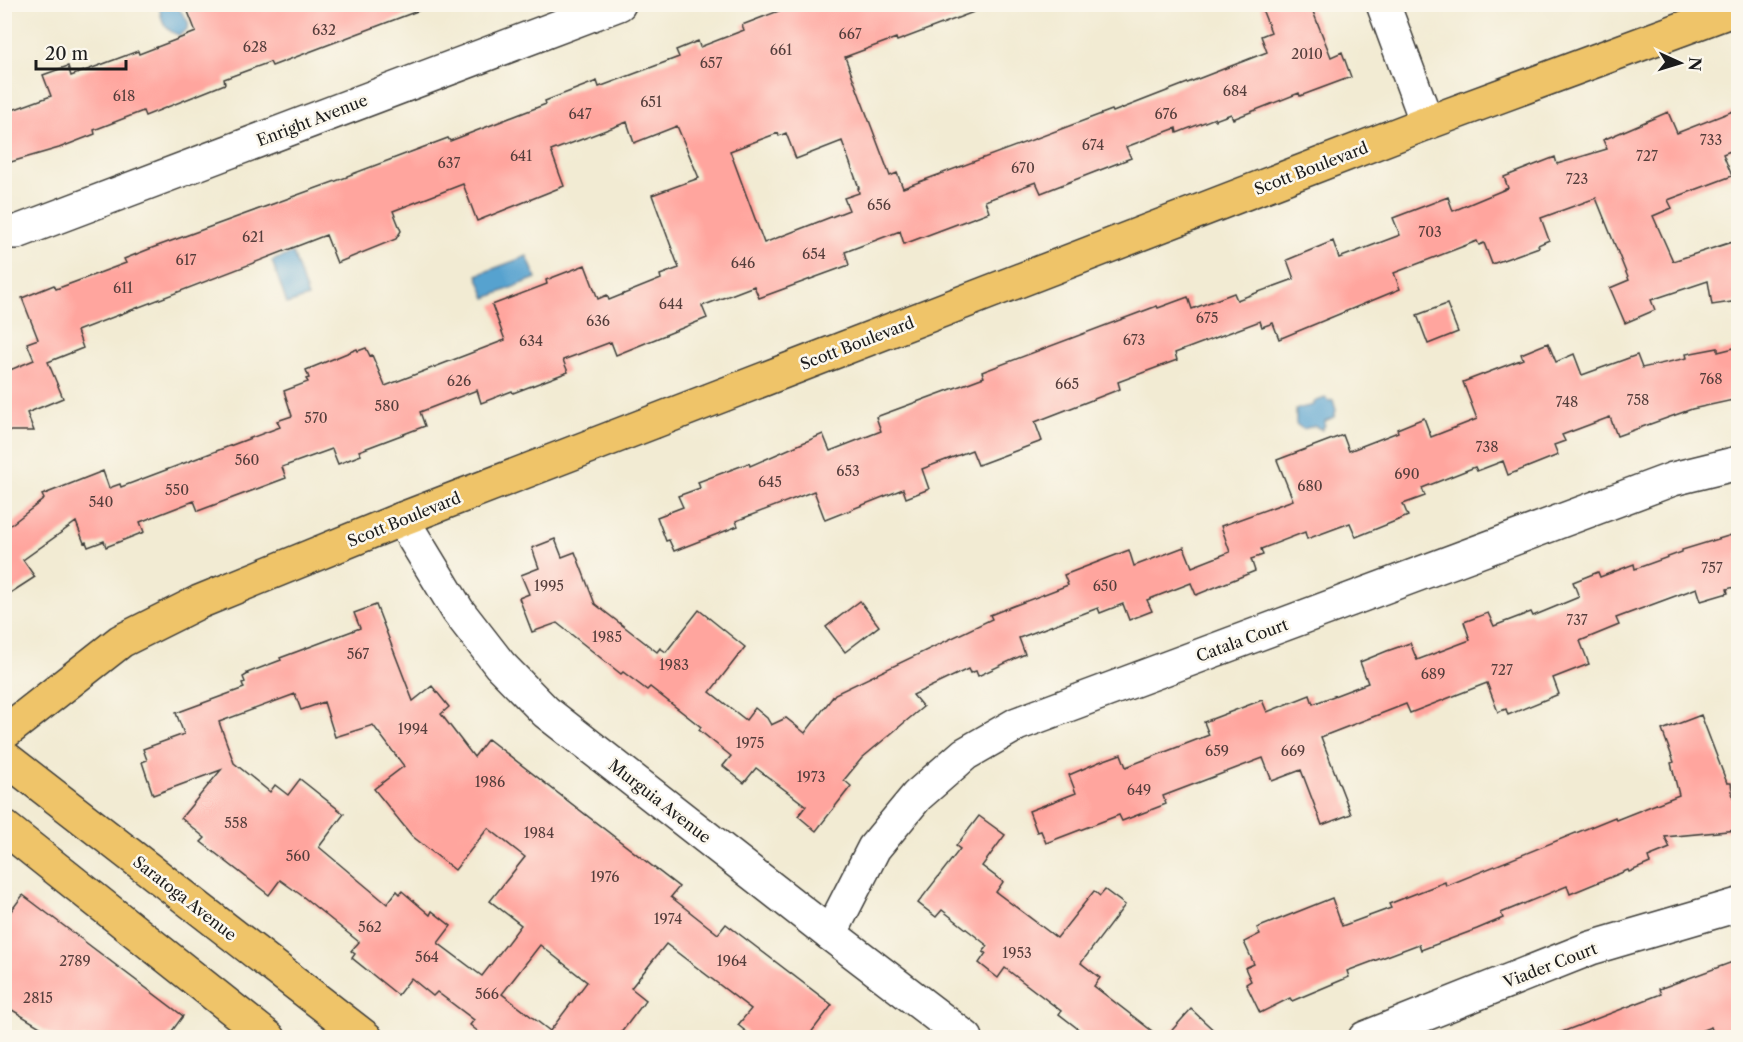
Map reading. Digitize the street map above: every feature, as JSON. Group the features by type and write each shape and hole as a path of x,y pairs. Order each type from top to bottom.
{"main road":[{"name":"Scott Boulevard","path":"4,733 122,641 199,602 402,519 1427,123 1738,8"},
{"name":"Saratoga Avenue","path":"4,758 366,1038"},
{"path":"4,827 269,1038"}],"street":[{"name":"Enright Avenue","path":"4,232 17,232 619,4"},
{"path":"1383,4 1427,123"},
{"name":"Catala Court","path":"830,934 874,848 917,796 965,754 1017,724 1673,479 1738,463"},
{"name":"Murguia Avenue","path":"402,519 465,620 500,665 546,712 966,1038"},
{"name":"Viader Court","path":"1365,1038 1591,948 1738,905"}],"water":[{"path":"159,5 177,5 187,21 188,28 179,35 170,31 162,20"},
{"path":"293,253 308,297 287,304 272,261"},
{"path":"527,256 536,278 486,298 477,275"},
{"path":"1325,398 1329,401 1333,400 1336,410 1334,417 1325,421 1322,430 1315,426 1303,429 1296,424 1296,409 1314,405 1314,402"}],"building":[{"path":"185,4 427,4 428,7 272,66 270,62 224,79 225,84 145,116 143,111 94,130 95,134 59,148 4,164 4,113 51,96 43,75 68,66 71,76 138,51 139,54 196,32"},
{"path":"797,4 987,4 987,7 897,41 896,38 845,57 890,176 897,173 903,188 1112,110 1113,112 1267,52 1261,36 1271,32 1260,4 1310,4 1331,57 1342,52 1351,77 1300,96 1299,93 1233,119 1231,114 1177,133 1176,128 1126,147 1131,158 1041,193 1036,182 985,201 989,212 904,244 900,231 845,252 849,265 759,298 754,286 702,306 707,318 616,355 611,342 563,360 568,372 513,393 512,391 481,403 477,390 420,412 425,426 359,451 361,455 338,464 332,449 282,467 286,478 198,511 194,501 140,522 144,532 106,547 104,541 88,547 86,542 84,543 76,522 23,560 35,577 4,597 4,530 44,499 42,495 103,471 109,488 120,484 121,487 280,427 277,421 292,416 284,391 308,382 306,370 357,349 358,351 366,348 370,356 372,355 385,386 505,340 492,305 547,284 546,280 585,265 598,299 607,295 609,300 661,279 660,275 679,268 652,195 699,178 677,126 634,143 627,122 551,151 564,186 477,221 463,184 393,211 401,231 396,239 337,263 326,235 77,331 83,348 48,362 63,398 27,413 34,431 4,431 4,360 6,359 10,370 34,360 27,343 38,339 22,298 54,285 56,289 126,263 124,259 152,248 448,138 450,141 546,104 545,101 597,81 599,87 679,57 676,50 698,41 700,47 744,30 742,25","holes":["778,133 779,136 786,133 796,159 842,141 859,193 844,198 849,210 764,243 730,151"]},
{"path":"1738,109 1738,148 1723,154 1732,176 1668,200 1672,208 1653,216 1673,261 1735,241 1738,264 1738,301 1712,305 1708,281 1651,300 1655,310 1625,323 1610,288 1629,280 1596,198 1541,218 1549,240 1538,245 1539,247 1492,264 1484,243 1479,245 1477,241 1394,273 1400,289 1279,339 1273,323 1262,327 1260,321 1175,353 1177,360 1118,382 1120,389 1035,422 1042,441 978,465 972,450 922,469 929,489 906,498 903,489 825,520 814,491 736,521 738,526 674,551 669,540 666,541 657,517 683,507 678,496 700,488 698,482 749,463 750,466 823,434 830,451 881,431 876,417 984,377 982,372 1157,306 1158,308 1188,297 1192,309 1234,293 1237,300 1294,279 1287,260 1333,241 1339,258 1400,235 1393,218 1448,197 1453,211 1508,188 1504,177 1555,157 1557,164 1607,149 1603,140 1668,112 1677,133"},
{"path":"1447,304 1458,332 1428,344 1417,315"},
{"path":"1548,343 1556,362 1574,354 1582,375 1637,355 1642,368 1687,358 1686,354 1718,348 1718,352 1738,347 1738,399 1692,409 1617,436 1610,417 1562,435 1565,441 1554,445 1558,455 1508,475 1503,461 1477,471 1475,467 1422,488 1425,496 1403,504 1408,516 1356,537 1350,523 1307,539 1305,532 1261,549 1263,555 1251,559 1255,571 1196,595 1191,583 1147,600 1152,611 1129,620 1123,604 1100,613 1098,608 1019,638 1025,654 978,676 976,671 970,673 968,669 913,695 923,707 862,758 844,780 851,786 816,831 798,816 806,806 756,768 744,783 723,766 731,756 699,730 701,727 650,687 647,690 623,672 621,674 557,623 532,632 519,598 529,594 521,575 539,568 532,548 555,539 562,557 575,552 595,604 657,652 660,648 666,652 699,610 745,647 710,692 746,720 755,708 767,718 771,725 786,718 805,733 835,694 992,619 990,615 1068,585 1064,575 1129,550 1134,566 1184,547 1192,567 1230,552 1221,526 1293,500 1277,460 1343,435 1349,451 1398,432 1397,429 1424,418 1431,437 1477,419 1463,382 1523,359 1521,354"},
{"path":"1738,533 1738,586 1727,589 1728,593 1701,601 1697,588 1616,618 1619,625 1580,641 1589,664 1553,678 1559,694 1508,715 1506,709 1498,712 1487,683 1410,713 1406,704 1321,737 1351,814 1322,825 1301,770 1272,781 1263,758 1163,796 1166,804 1122,821 1119,815 1046,843 1041,831 1037,832 1029,811 1076,793 1069,775 1099,762 1121,754 1126,767 1209,735 1204,722 1262,700 1267,712 1310,695 1313,704 1368,683 1360,662 1387,651 1410,643 1417,660 1470,640 1464,622 1488,613 1494,626 1531,612 1533,616 1579,597 1573,582 1598,572 1600,577 1634,564 1635,569 1682,552 1682,550"},
{"path":"860,601 879,626 845,652 826,627"},
{"path":"376,605 413,701 432,686 449,707 441,714 474,757 488,739 679,887 671,897 718,934 726,924 832,1005 807,1038 754,1038 738,1025 751,1009 666,944 631,988 646,1000 617,1038 486,1038 470,1025 474,1020 437,992 433,996 411,978 398,995 352,958 355,954 351,951 359,942 301,895 280,880 269,895 201,842 205,838 181,818 221,770 153,795 142,762 147,760 143,749 184,734 176,713 244,688 243,677 247,673 360,628 354,613","holes":["295,694 301,710 324,702 335,737 373,725 404,766 374,789 412,836 455,870 488,828 525,857 490,901 521,925 482,976 438,943 451,926 432,911 430,915 402,891 400,894 397,891 387,904 319,847 344,814 300,779 288,795 275,785 270,792 234,763 219,722","540,945 587,982 550,1031 502,994"]},
{"path":"1701,715 1727,783 1731,783 1733,798 1738,797 1738,830 1665,837 1670,848 1648,857 1650,863 1570,894 1567,886 1501,913 1503,918 1477,929 1421,950 1419,944 1347,971 1349,977 1292,1001 1290,998 1260,1013 1246,984 1251,981 1245,968 1254,964 1244,942 1260,934 1257,928 1332,898 1342,926 1391,908 1389,904 1445,882 1446,886 1615,817 1616,820 1679,795 1671,763 1674,762 1662,730"},
{"path":"979,816 1005,835 982,866 1003,882 996,892 1057,938 1094,891 1100,896 1105,890 1125,905 1081,963 1100,978 1094,986 1161,1038 1090,1038 1059,1014 1061,1011 1005,968 998,978 979,963 988,946 942,910 936,917 918,903 960,849 956,846"},
{"path":"23,895 183,1016 167,1038 58,1038 4,1005 4,920"},
{"path":"1738,960 1738,1038 1715,1038 1711,1027 1682,1038 1554,1038 1554,1035 1661,994 1659,989"},
{"path":"1191,1009 1222,1038 1165,1038"}]}
